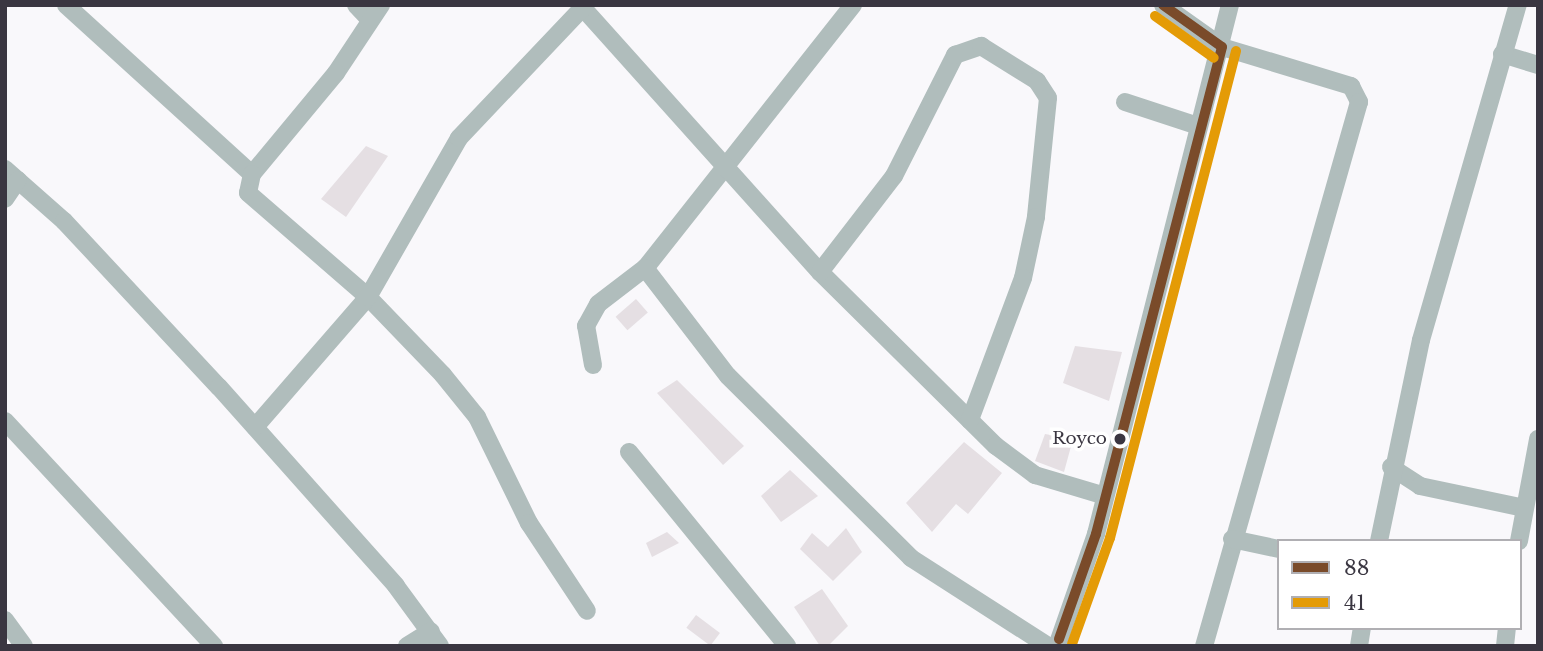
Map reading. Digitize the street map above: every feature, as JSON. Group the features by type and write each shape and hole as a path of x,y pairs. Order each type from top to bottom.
{"street":[{"path":"66,5 252,174"},
{"path":"356,5 375,12 336,73 252,174 248,194 368,297 424,352 477,417 529,523 587,611"},
{"path":"593,365 586,326 598,304 645,268 726,171 853,5"},
{"path":"1163,5 1222,47 1351,86 1359,102 1232,539 1204,646"},
{"path":"1057,646 1105,496 1198,126 1222,47 1230,5"},
{"path":"1379,539 1391,467 1502,54 1518,5"},
{"path":"255,427 368,297 459,138 584,7 726,171 820,272 970,420 1035,475 1105,496"},
{"path":"820,272 894,176 955,55 981,46 1037,81 1048,108 1036,217 1014,304 970,420"},
{"path":"1502,54 1538,65"},
{"path":"1125,102 1198,126"},
{"path":"5,199 12,175 255,427 436,638 407,646"},
{"path":"645,268 728,376 911,558 1048,646"},
{"path":"5,421 215,646"},
{"path":"1519,539 1538,439"},
{"path":"629,452 787,646"},
{"path":"1391,467 1420,486 1524,508"},
{"path":"1232,539 1277,549"},
{"path":"5,620 24,646"}],"building":[{"path":"366,146 388,156 346,217 321,199"},
{"path":"636,299 648,313 627,330 616,317"},
{"path":"1075,346 1122,352 1109,401 1063,383"},
{"path":"677,380 744,446 723,465 657,393"},
{"path":"1045,434 1073,439 1064,472 1035,461"},
{"path":"964,442 1002,473 968,514 956,504 932,532 906,503"},
{"path":"790,470 818,496 781,522 761,496"},
{"path":"846,528 862,552 833,581 800,549 812,533 828,547"},
{"path":"667,532 679,543 652,557 646,543"},
{"path":"822,589 848,626 828,646 820,646 794,607"},
{"path":"696,615 720,633 710,646 686,628"}],"transit line":[{"name":"88","path":"1163,5 1222,47"},
{"name":"41","path":"1155,16 1214,58"},
{"name":"88","path":"1059,639 1096,534 1222,47"},
{"name":"41","path":"1072,644 1110,538 1236,51"}],"place":[{"name":"Royco","path":"1120,439"}]}
